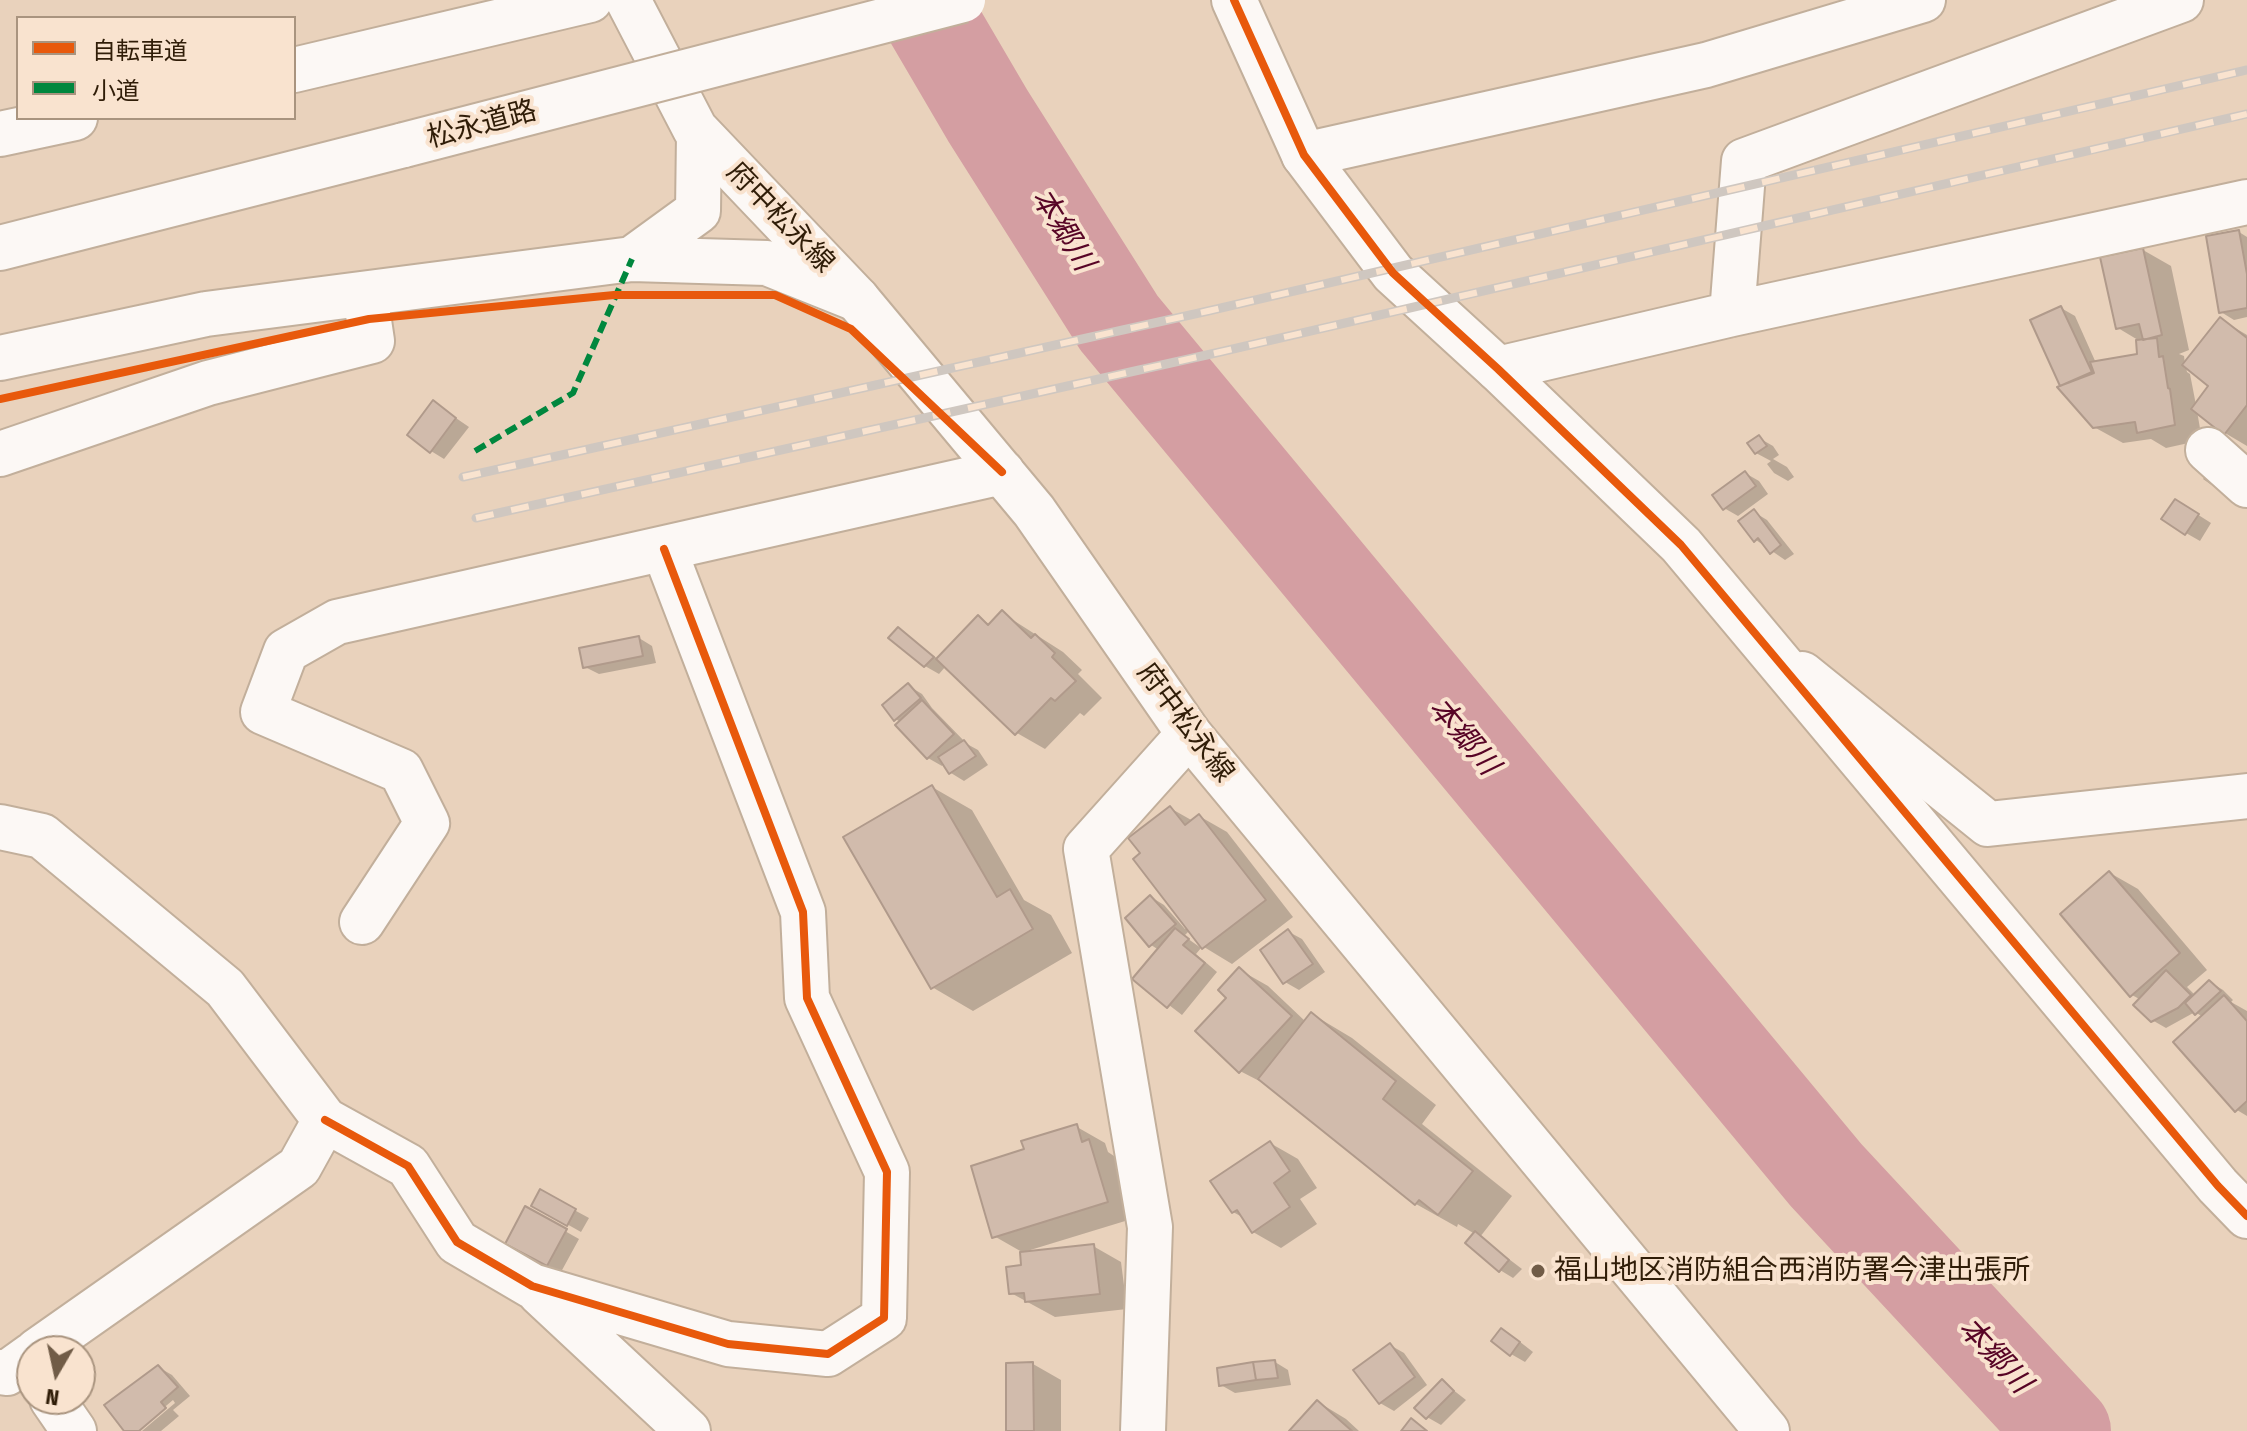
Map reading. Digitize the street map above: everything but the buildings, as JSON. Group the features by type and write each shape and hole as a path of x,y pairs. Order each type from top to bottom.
{"main road":[{"path":"296,70 590,0"},
{"name":"府中松永線","path":"628,0 699,134 857,299 1002,472 1034,511 1189,734 1767,1431"},
{"name":"松永道路","path":"0,248 963,0"},
{"path":"1234,0 1304,155 1393,273 1681,545 2207,1174 2247,1216"},
{"path":"1304,155 1706,65 1923,0"},
{"path":"1732,314 1744,161 2181,0"},
{"path":"0,134 66,120"},
{"path":"632,259 698,211 699,134"},
{"path":"1498,369 1732,314 2247,202"},
{"path":"0,358 206,314 632,259 767,263 857,299"},
{"path":"0,454 208,383 372,341 365,294"},
{"path":"2208,450 2247,485"},
{"path":"362,922 427,823 401,771 263,712 286,651 337,622 1002,472"},
{"path":"532,1286 728,1344 828,1354 884,1318 887,1172 807,998 803,912 664,549"},
{"path":"1760,640 1988,824 2247,796"},
{"path":"1143,1431 1150,1227 1086,849 1189,734"},
{"path":"0,827 42,836 225,988 325,1120 408,1166 457,1242 532,1286 688,1431"},
{"path":"63,1335 299,1167 325,1120"}],"waterway":[{"name":"本郷川","path":"920,0 988,116 1119,323 1826,1175 2064,1431"}],"railway":[{"path":"463,477 1208,311 2247,70"},
{"path":"476,518 1220,352 2247,114"}],"marked path":[{"path":"475,451 573,393 632,259"}],"cycle path":[{"path":"1234,0 1304,155 1393,273 1681,545 2218,1186 2247,1216"},
{"path":"0,399 369,319 614,295 775,295 851,329 1002,472"},
{"path":"325,1120 408,1166 457,1242 532,1286 728,1344 828,1354 884,1318 887,1172 807,998 803,912 664,549"}],"place":[{"name":"福山地区消防組合西消防署今津出張所","path":"1538,1271"}]}
